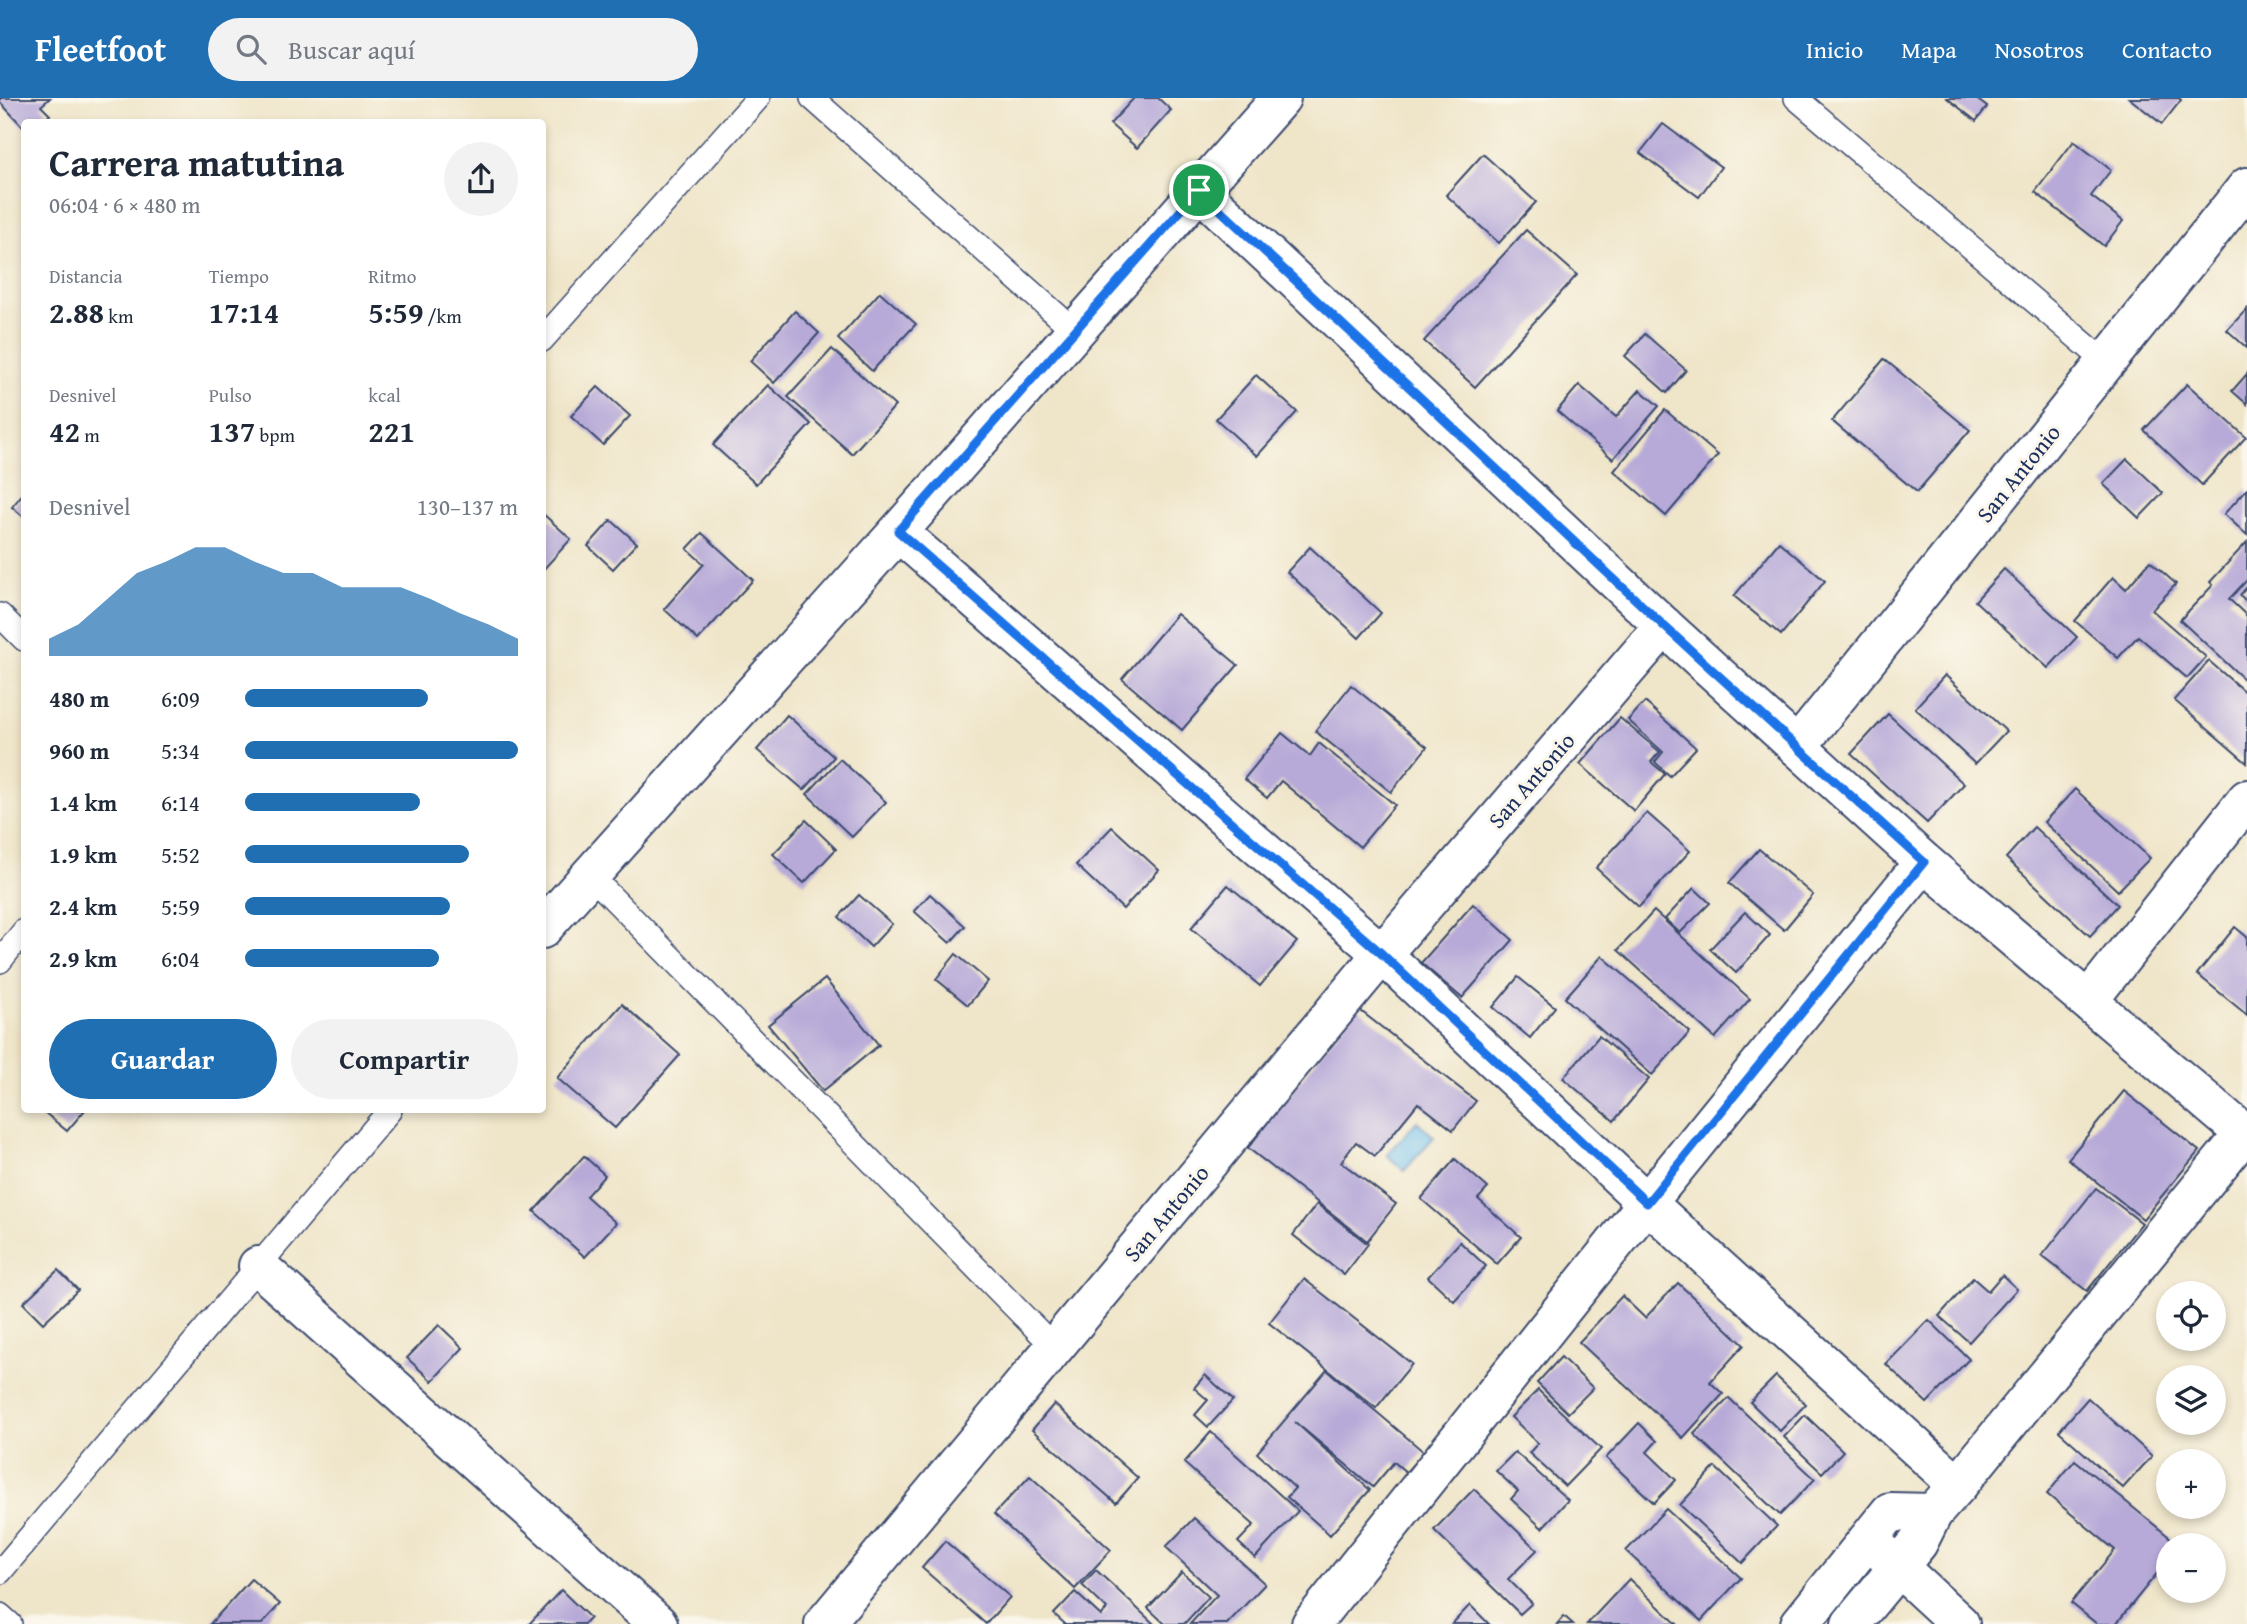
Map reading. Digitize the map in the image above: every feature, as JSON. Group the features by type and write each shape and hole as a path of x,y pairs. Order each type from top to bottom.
{"street":[{"path":"546,925 1281,98"},
{"name":"San Antonio","path":"1797,747 2247,187"},
{"path":"1199,190 1664,626 1924,862 2246,1135 1933,1513 1918,1543 1852,1624"},
{"path":"898,531 1382,954 1647,1203 1958,1485"},
{"name":"San Antonio","path":"824,1624 1382,954 1664,626"},
{"path":"2088,1001 2247,799"},
{"path":"1311,1624 1924,862"},
{"path":"258,1266 658,1624"},
{"path":"1800,1624 1890,1512 1933,1513"},
{"path":"1868,1539 1960,1624"}],"lane":[{"path":"546,336 758,98"},
{"path":"812,98 1074,330"},
{"path":"1796,98 2108,363"},
{"path":"0,615 21,636"},
{"path":"591,876 1054,1347"},
{"path":"0,961 21,936"},
{"path":"0,1572 387,1113"},
{"path":"0,1615 10,1624"}],"water":[{"path":"1417,1121 1434,1137 1404,1171 1387,1155"}],"building":[{"path":"0,98 50,98 41,106 50,115 45,119 21,119 21,125 0,102"},
{"path":"1134,98 1158,98 1171,110 1137,148 1110,124"},
{"path":"1947,98 1975,98 1987,107 1976,121"},
{"path":"2129,98 2179,98 2181,100 2162,124"},
{"path":"1663,124 1721,167 1699,197 1640,153"},
{"path":"2074,141 2111,170 2091,196 2123,221 2104,246 2035,192"},
{"path":"1483,154 1536,202 1499,243 1446,195"},
{"path":"1526,230 1577,275 1475,387 1424,341"},
{"path":"880,292 916,324 872,371 838,339"},
{"path":"2247,309 2247,348 2227,330"},
{"path":"795,311 819,333 774,383 750,361"},
{"path":"1645,334 1686,370 1667,393 1625,356"},
{"path":"832,349 895,406 852,454 788,397"},
{"path":"1884,359 1970,430 1917,492 1832,421"},
{"path":"2247,374 2247,404 2232,391"},
{"path":"1256,375 1297,412 1257,456 1216,419"},
{"path":"2187,384 2246,437 2202,485 2144,430"},
{"path":"768,385 811,424 756,484 713,445"},
{"path":"1579,385 1616,417 1640,390 1659,406 1613,459 1557,411"},
{"path":"598,387 630,416 603,445 571,416"},
{"path":"1665,410 1718,455 1666,516 1614,471"},
{"path":"2127,459 2163,493 2139,518 2103,484"},
{"path":"2247,489 2247,535 2224,514"},
{"path":"21,496 21,514 12,507"},
{"path":"546,517 571,539 546,567"},
{"path":"611,520 637,543 613,569 588,546"},
{"path":"702,533 753,580 698,640 664,609 704,564 687,549"},
{"path":"1779,542 1825,581 1781,635 1734,596"},
{"path":"2247,542 2247,580 2229,599 2247,616 2247,682 2180,620 2213,585 2210,582"},
{"path":"1310,547 1381,613 1359,638 1287,572"},
{"path":"2150,561 2176,584 2152,610 2206,657 2187,678 2138,636 2118,658 2075,621 2113,577 2126,589"},
{"path":"2004,569 2077,637 2048,668 1975,601"},
{"path":"2247,587 2247,602 2240,595"},
{"path":"1177,614 1238,665 1182,730 1122,679"},
{"path":"2209,661 2247,694 2247,763 2174,700"},
{"path":"1945,675 2006,731 1975,764 1915,708"},
{"path":"1351,685 1427,747 1391,792 1315,731"},
{"path":"1645,702 1696,748 1670,776 1655,762 1663,752 1628,720"},
{"path":"1888,714 1964,784 1927,823 1851,754"},
{"path":"787,715 834,757 804,790 757,750"},
{"path":"1620,718 1660,752 1651,762 1665,774 1634,811 1580,764"},
{"path":"1282,733 1310,756 1319,743 1395,805 1360,847 1281,781 1267,798 1244,779"},
{"path":"840,759 886,802 852,837 807,794"},
{"path":"2075,789 2150,858 2118,891 2044,822"},
{"path":"1647,813 1690,851 1639,907 1596,868"},
{"path":"806,820 836,849 804,883 773,854"},
{"path":"1112,827 1159,870 1123,909 1076,865"},
{"path":"2034,827 2118,905 2090,936 2006,858"},
{"path":"1759,849 1813,895 1784,930 1729,883"},
{"path":"1228,885 1297,942 1260,986 1191,928"},
{"path":"1694,888 1710,903 1680,933 1665,919"},
{"path":"930,894 965,926 950,943 914,911"},
{"path":"859,895 892,924 871,947 839,917"},
{"path":"1473,904 1513,940 1462,998 1421,963"},
{"path":"1654,911 1750,999 1715,1038 1618,950"},
{"path":"1745,912 1770,935 1736,973 1710,949"},
{"path":"2235,927 2247,937 2247,1015 2197,974"},
{"path":"956,954 988,981 968,1005 936,979"},
{"path":"1602,956 1690,1032 1652,1075 1565,998"},
{"path":"1518,977 1555,1007 1530,1038 1493,1007"},
{"path":"825,979 879,1045 823,1091 768,1025"},
{"path":"622,1004 680,1055 615,1128 557,1078"},
{"path":"1357,1008 1476,1101 1453,1130 1418,1103 1375,1156 1356,1142 1341,1162 1396,1204 1367,1241 1248,1148"},
{"path":"1599,1036 1649,1079 1614,1121 1563,1078"},
{"path":"2124,1091 2199,1151 2143,1219 2068,1159"},
{"path":"45,1113 82,1113 67,1131"},
{"path":"584,1156 605,1175 586,1196 616,1223 585,1257 534,1211"},
{"path":"1455,1159 1488,1188 1478,1199 1521,1237 1497,1264 1421,1199"},
{"path":"2096,1188 2142,1223 2087,1291 2042,1256"},
{"path":"1317,1204 1368,1244 1344,1275 1293,1235"},
{"path":"1460,1242 1486,1266 1454,1301 1428,1277"},
{"path":"58,1270 78,1290 43,1323 23,1303"},
{"path":"2002,1275 2017,1289 1969,1342 1939,1316 1973,1278 1988,1291"},
{"path":"1304,1279 1412,1364 1376,1408 1269,1323"},
{"path":"1678,1283 1744,1345 1710,1382 1723,1394 1683,1438 1579,1342 1622,1296 1645,1318"},
{"path":"1929,1320 1969,1359 1927,1403 1886,1364"},
{"path":"439,1325 463,1348 432,1381 407,1358"},
{"path":"1561,1357 1593,1388 1568,1413 1537,1383"},
{"path":"1327,1370 1424,1452 1406,1472 1394,1462 1373,1487 1295,1422 1370,1490 1330,1535 1287,1497 1295,1488 1257,1453"},
{"path":"1205,1375 1233,1400 1208,1427 1195,1415 1208,1400 1194,1388"},
{"path":"1776,1376 1806,1404 1780,1431 1750,1402"},
{"path":"1538,1390 1601,1449 1565,1486 1529,1453 1538,1443 1511,1417"},
{"path":"1729,1398 1815,1479 1780,1515 1694,1434"},
{"path":"2088,1398 2152,1456 2123,1488 2059,1431"},
{"path":"1054,1404 1138,1478 1116,1503 1032,1430"},
{"path":"1805,1415 1843,1451 1822,1473 1784,1437"},
{"path":"1639,1423 1657,1441 1647,1452 1676,1480 1654,1503 1606,1458"},
{"path":"1211,1432 1298,1511 1255,1558 1238,1542 1254,1525 1184,1463"},
{"path":"1515,1452 1568,1500 1542,1528 1511,1499 1518,1491 1496,1471"},
{"path":"2075,1460 2164,1533 2156,1533 2156,1575 2116,1624 2097,1624 2071,1603 2115,1550 2047,1494"},
{"path":"1715,1467 1777,1526 1742,1563 1680,1505"},
{"path":"1030,1476 1111,1550 1075,1589 994,1514"},
{"path":"1474,1489 1537,1550 1508,1579 1532,1603 1520,1614 1434,1530"},
{"path":"1666,1509 1741,1578 1701,1621 1626,1551"},
{"path":"1194,1518 1265,1584 1227,1624 1190,1624 1217,1595 1166,1547"},
{"path":"945,1541 1010,1597 986,1624 922,1568"},
{"path":"1096,1570 1154,1624 1065,1624 1054,1614 1075,1592 1101,1616 1107,1609 1082,1585"},
{"path":"1182,1572 1209,1597 1184,1624 1165,1624 1148,1608"},
{"path":"251,1579 280,1604 262,1624 210,1624"},
{"path":"1629,1579 1677,1624 1587,1624"},
{"path":"561,1590 590,1618 584,1624 529,1624"},
{"path":"1470,1605 1489,1624 1452,1624"},
{"path":"1564,1616 1573,1624 1557,1624"}],"route":[{"path":"1199,190 1664,626 1924,862 1647,1203 1382,954 898,531 1199,190"}]}
